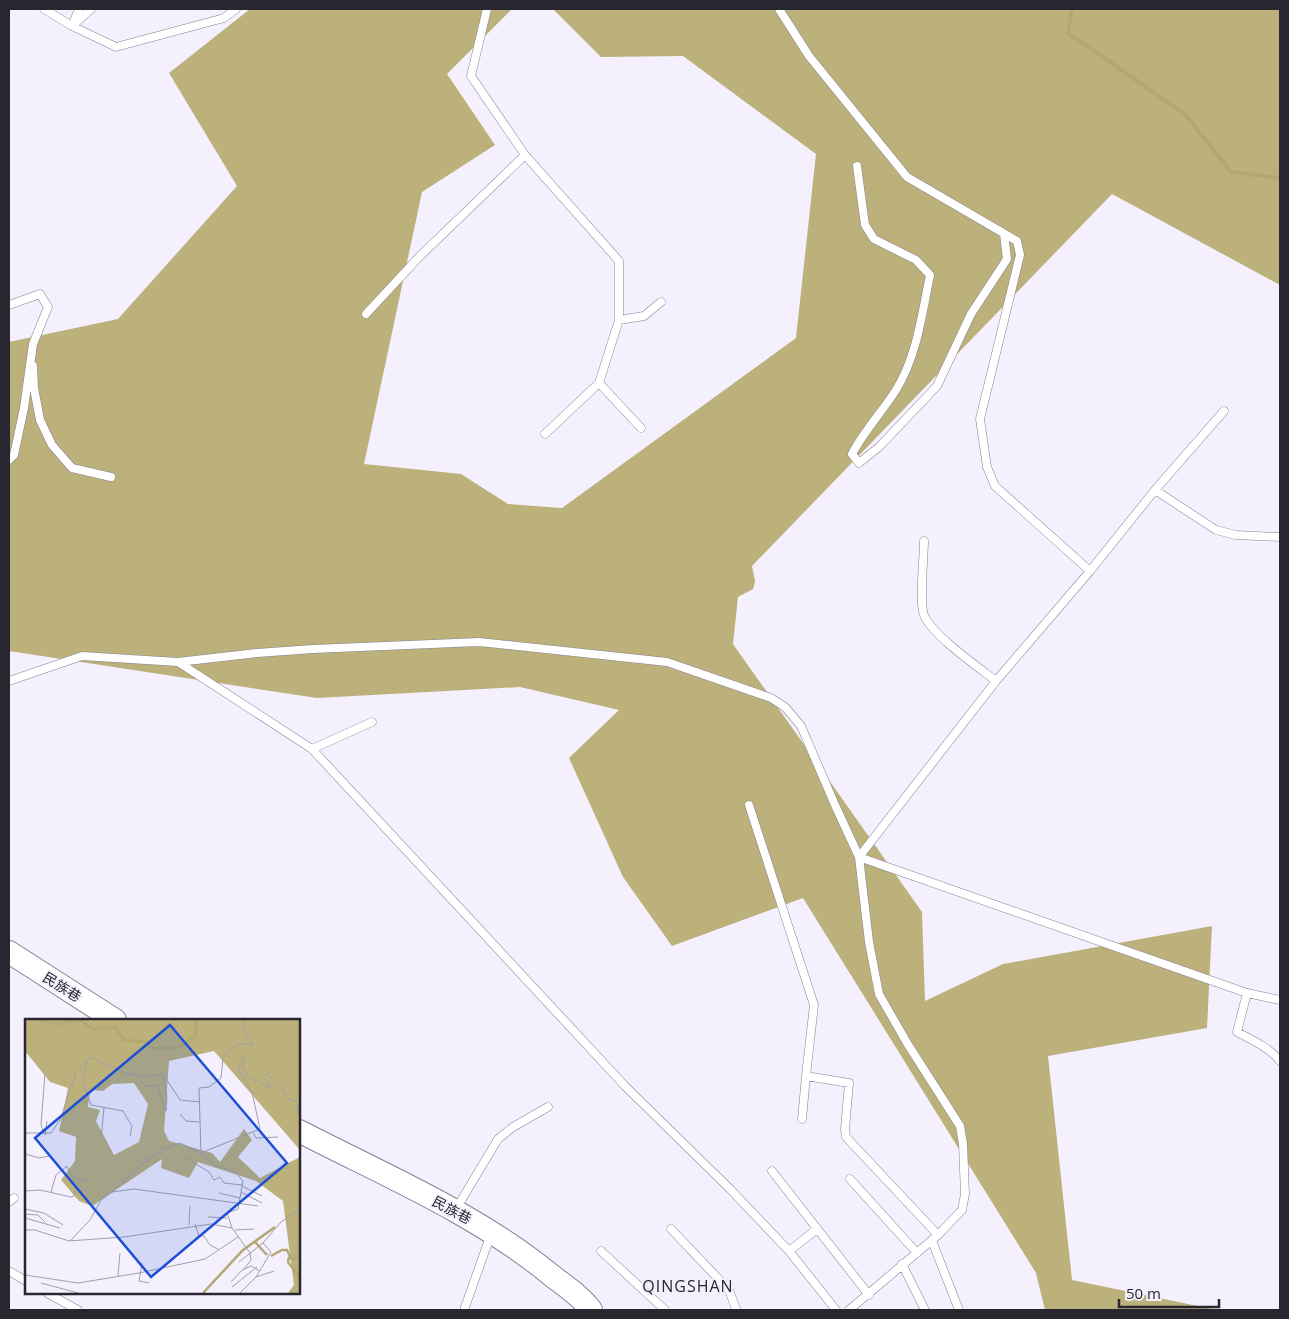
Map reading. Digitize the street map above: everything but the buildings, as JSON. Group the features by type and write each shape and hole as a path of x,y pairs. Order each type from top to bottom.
{"street":[{"name":"民族巷","path":"9,952 113,1019"},
{"name":"民族巷","path":"300,1132 492,1231 526,1254 572,1291 591,1310"}],"lane":[{"path":"44,9 72,26 116,47 224,18 236,9"},
{"path":"72,26 78,9"},
{"path":"72,26 91,9"},
{"path":"487,9 471,76 526,155 618,261 619,320 599,383 546,434"},
{"path":"779,9 809,56 907,177 1017,241 1020,255 980,419 986,467 996,486 1090,571"},
{"path":"366,314 420,256 526,155"},
{"path":"857,166 865,225 874,239 916,260 930,275 914,351 896,389 852,454 859,463 879,447 937,386 971,314 1007,259 1004,234"},
{"path":"9,305 40,294 48,307 32,344 24,408 14,455 9,460"},
{"path":"619,320 644,316 661,302"},
{"path":"32,344 34,388 40,420 52,446 72,468 112,477"},
{"path":"599,383 641,428"},
{"path":"859,857 996,681 1090,571 1155,490 1224,411"},
{"path":"1155,490 1216,530 1236,535 1280,537"},
{"path":"924,541 923,615 933,630 996,681"},
{"path":"9,681 82,656 178,662 313,649 479,642 668,662 771,698 785,707 801,726 859,857 869,942 879,994 907,1043 960,1126 964,1144 965,1194 962,1210 935,1238 849,1310"},
{"path":"178,662 312,749 625,1086 730,1189 789,1251 836,1310"},
{"path":"312,749 372,722"},
{"path":"749,805 814,1005 802,1119"},
{"path":"859,857 1247,993 1280,1000"},
{"path":"1247,993 1237,1032 1262,1046 1280,1061"},
{"path":"806,1076 849,1083 846,1137 935,1238 959,1310"},
{"path":"455,1211 498,1139 513,1127 548,1107"},
{"path":"772,1171 869,1295"},
{"path":"850,1179 917,1253"},
{"path":"671,1229 729,1290 736,1310"},
{"path":"789,1251 818,1229"},
{"path":"464,1310 492,1231"},
{"path":"601,1251 665,1310"},
{"path":"902,1264 925,1310"},
{"path":"9,1271 25,1280"},
{"path":"49,1294 78,1310"}],"shaded area":[{"path":"250,9 512,9 447,74 495,145 422,192 364,464 461,474 508,504 562,508 796,338 816,154 683,56 601,57 553,9 1280,9 1280,285 1112,194 752,566 755,581 753,589 738,597 733,644 922,912 925,1001 1003,964 1212,926 1207,1028 1048,1056 1072,1280 1217,1310 1045,1310 1036,1273 803,898 672,946 623,877 569,758 619,710 520,687 317,698 9,651 9,342 118,319 237,186 169,73"}],"waterway":[{"path":"1072,9 1068,33 1185,114 1231,172 1280,178"}],"district":[{"name":"QINGSHAN","path":"688,1286"}]}
